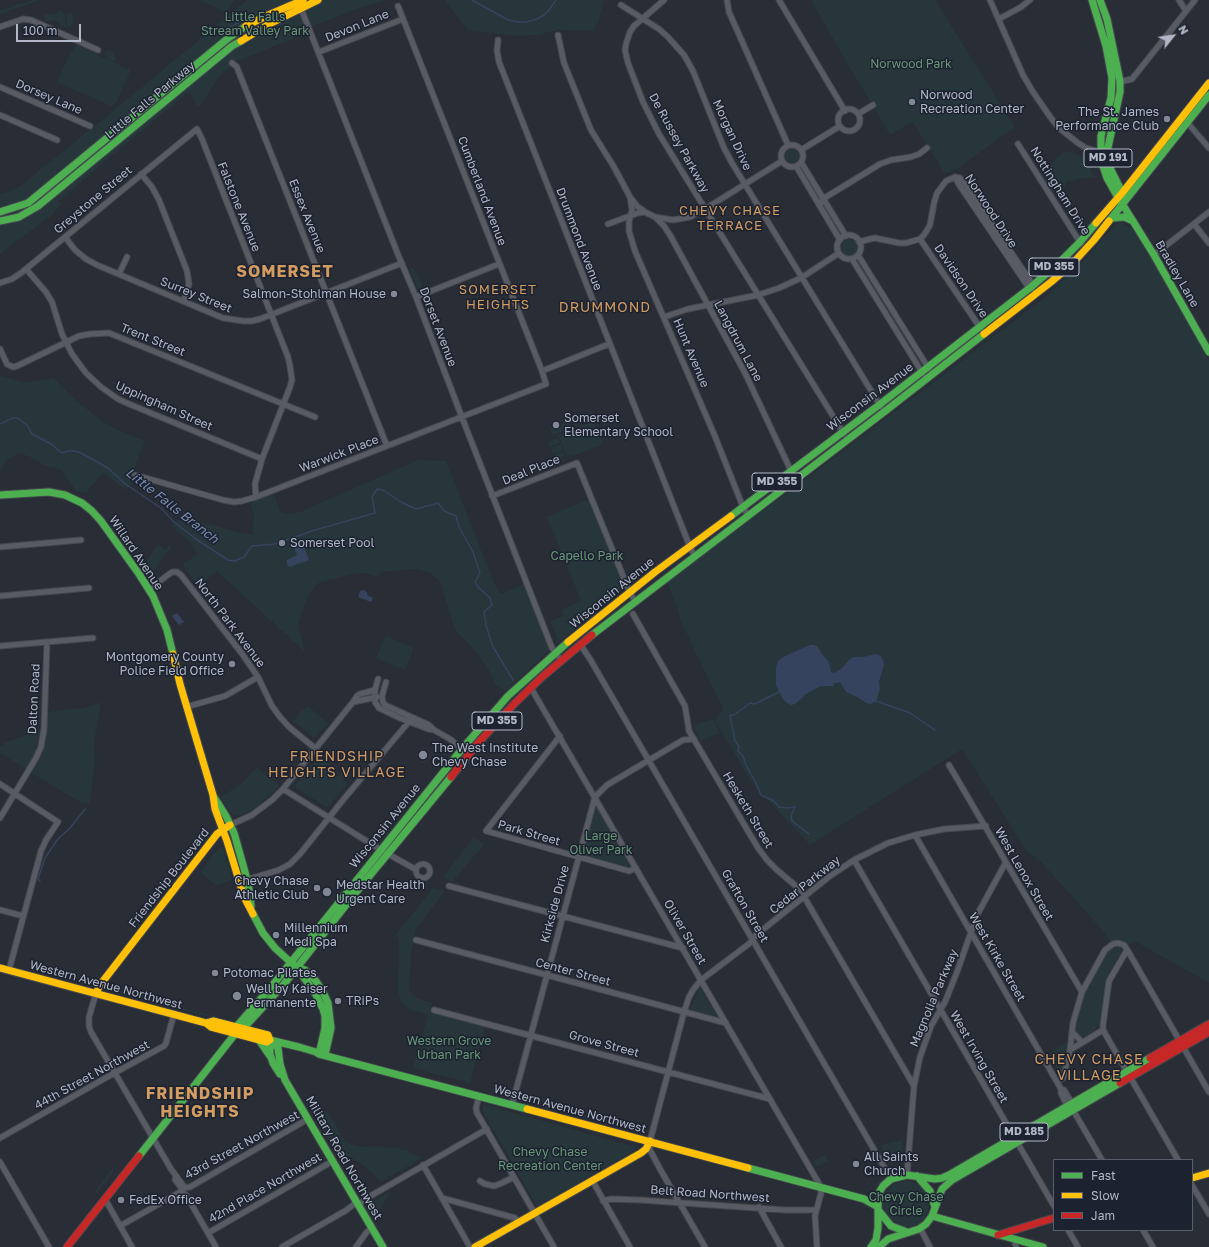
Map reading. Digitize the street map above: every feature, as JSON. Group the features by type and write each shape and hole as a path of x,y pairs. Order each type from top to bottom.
{"main road":[{"name":"Little Falls Parkway","path":"0,212 28,203 226,40 247,26 283,8 300,2 318,0"},
{"name":"MD 191","path":"1092,0 1111,68 1112,86 1101,136 1101,160 1106,178 1120,194"},
{"name":"MD 191","path":"1100,0 1107,19 1120,81 1120,92 1107,152 1111,170 1125,205"},
{"name":"Little Falls Parkway","path":"0,221 19,217 38,206 232,46 300,2"},
{"path":"1111,68 1120,81"},
{"name":"Wisconsin Avenue","path":"238,1030 290,962 462,749 508,696 555,654 630,593 880,405 1031,287 1060,262 1080,242 1120,194 1209,83"},
{"name":"Wisconsin Avenue","path":"238,1030 277,992 466,757 502,716 531,688 580,644 694,555 985,335 1066,269 1125,205 1209,95"},
{"name":"Bradley Lane","path":"1125,205 1209,352"},
{"path":"1113,218 1124,217 1133,221"},
{"name":"Willard Avenue","path":"0,495 49,492 65,495 82,503 101,521 149,589 157,604 167,630 186,706 213,795 215,809 243,881 250,894 251,911 257,925 265,936 275,948 297,968"},
{"name":"Willard Avenue","path":"213,795 226,816 234,835 243,881"},
{"name":"Friendship Boulevard","path":"96,993 100,985 217,834 230,825"},
{"name":"Western Avenue Northwest","path":"0,968 174,1014 206,1023 210,1027 238,1030 268,1036 273,1042"},
{"path":"297,968 312,988 319,1000 325,1016 322,1055"},
{"path":"297,968 305,970 317,982 326,999 331,1018 331,1032 322,1055"},
{"path":"306,981 317,982"},
{"name":"MD 185","path":"935,1207 941,1191 948,1184 1071,1106 1181,1044 1209,1024"},
{"path":"67,1247 238,1030"},
{"name":"Western Avenue Northwest","path":"238,1030 259,1040 316,1052 322,1055 864,1199 878,1209"},
{"name":"MD 185","path":"1181,1044 1209,1032"},
{"name":"Military Road Northwest","path":"259,1040 285,1080 383,1247"},
{"path":"270,1056 270,1046 273,1042"},
{"name":"Military Road Northwest","path":"273,1042 278,1048 279,1061 285,1080"},
{"name":"MD 185","path":"917,1176 935,1179 944,1177 1016,1140"},
{"path":"475,1247 642,1152 650,1142"},
{"path":"1193,1178 1209,1173"},
{"path":"871,1247 877,1235 879,1226 878,1209 880,1192 883,1186 897,1177 907,1175 917,1176 930,1191 935,1207 932,1216 926,1224 920,1228 886,1241 879,1247"},
{"path":"864,1199 880,1192"},
{"path":"878,1209 891,1226 907,1232"},
{"path":"932,1216 1043,1247"},
{"path":"998,1235 1053,1218"}],"street":[{"name":"De Russey Parkway","path":"664,0 634,26 627,38 626,50 628,64 651,118 705,209 848,440"},
{"path":"726,0 729,12 788,145"},
{"path":"779,0 845,110"},
{"path":"990,0 1023,74 1033,92 1051,118 1060,128 1078,143 1086,148 1100,152"},
{"path":"999,19 1021,7 1030,0"},
{"path":"1179,0 1186,11"},
{"path":"1112,86 1120,81 1132,79 1195,0"},
{"name":"Dorset Avenue","path":"300,2 416,297 492,496 555,654 561,660"},
{"name":"Morgan Drive","path":"621,5 664,33 687,60 726,152 744,185 884,412"},
{"name":"Cumberland Avenue","path":"398,6 546,384"},
{"path":"0,27 24,19 31,20 98,50"},
{"name":"Devon Lane","path":"319,52 403,19"},
{"path":"558,36 564,62 591,130 614,167 630,197 644,212 655,217 673,220 690,217 782,161"},
{"name":"Drummond Avenue","path":"498,40 497,51 499,62 609,344 694,555"},
{"name":"Essex Avenue","path":"232,63 237,67 386,446"},
{"name":"Dorsey Lane","path":"0,87 90,126"},
{"path":"861,115 852,110 845,110 839,117 840,126 847,131 854,130 859,126 861,115 873,105"},
{"path":"0,115 57,140"},
{"path":"1182,117 1209,148"},
{"path":"801,150 840,126"},
{"name":"Greystone Street","path":"0,283 12,279 26,269 197,129"},
{"name":"Falstone Avenue","path":"197,129 288,357 290,366 292,380 284,405 262,459 255,484 256,497"},
{"name":"Nottingham Drive","path":"1018,144 1080,242 1086,249"},
{"path":"788,145 796,145 801,150 803,156 801,162 796,166 789,166 782,161 781,152 788,145"},
{"path":"819,205 826,197 880,164 891,160 911,157 919,154 927,148"},
{"path":"801,162 846,236"},
{"path":"796,166 840,240"},
{"path":"141,174 152,187 159,200 187,271 189,284 184,300"},
{"name":"Norwood Drive","path":"920,238 924,235 930,225 937,193 946,181 955,176 958,183 982,214 1005,248 1027,285 1031,287 1036,294"},
{"name":"Hunt Avenue","path":"630,197 632,206 629,231 635,252 711,427 743,507 748,515"},
{"path":"608,224 644,212"},
{"path":"1154,254 1209,212"},
{"name":"Langdrum Lane","path":"655,217 667,231 708,304 745,373 796,479"},
{"path":"667,231 669,224 673,220"},
{"path":"1194,224 1209,243"},
{"path":"846,236 854,237 859,242 860,250 858,255 852,259 846,259 839,254 838,246 840,240 846,236"},
{"name":"Surrey Street","path":"65,237 75,250 96,265 184,300 223,318 234,321 252,321 402,264"},
{"path":"859,242 875,238 906,243 920,238"},
{"name":"Davidson Drive","path":"920,238 985,335"},
{"path":"664,317 682,310 758,295 779,288 801,278 839,254"},
{"path":"858,255 925,370"},
{"path":"119,274 127,257"},
{"path":"852,259 886,313 930,377"},
{"path":"416,297 499,264"},
{"name":"Uppingham Street","path":"26,269 46,292 52,302 59,327 72,354 86,373 101,388 118,399 262,459"},
{"path":"886,313 891,310"},
{"name":"Trent Street","path":"0,349 6,364 13,367 80,336 102,333 114,335 314,417"},
{"path":"542,371 609,344"},
{"name":"Warwick Place","path":"135,475 223,500 238,502 256,497 546,384"},
{"name":"Deal Place","path":"492,496 577,463 630,593"},
{"path":"0,547 81,540"},
{"name":"North Park Avenue","path":"149,589 172,572 177,572 182,575 243,655 258,677 272,706 280,717 289,727 316,749"},
{"path":"0,596 90,588"},
{"path":"630,593 635,601"},
{"name":"Hesketh Street","path":"633,614 686,706 688,728 758,848 772,865 803,892 820,926 914,1086"},
{"path":"0,646 93,638"},
{"name":"Dalton Road","path":"0,818 36,758 42,740 47,642"},
{"name":"Grafton Street","path":"580,644 753,939 891,1180"},
{"path":"186,706 225,696 258,677"},
{"path":"378,679 375,697 376,704 379,708 387,712 429,725 462,749 466,757"},
{"path":"386,682 382,696 383,702 385,705 411,720"},
{"name":"Oliver Street","path":"531,688 770,1098 820,1187"},
{"name":"Friendship Boulevard","path":"230,825 248,817 272,800 316,749 357,696 375,690"},
{"path":"353,702 382,696"},
{"path":"243,881 279,870 290,864 300,854 329,817 411,720"},
{"path":"683,740 684,734 688,728"},
{"name":"Park Street","path":"560,736 486,831 629,871 636,868"},
{"path":"595,797 607,785 683,740 694,739"},
{"name":"West Lenox Street","path":"949,765 1082,992"},
{"path":"0,784 58,822 46,840 41,851 9,970"},
{"path":"283,789 381,850 415,869"},
{"name":"Kirkside Drive","path":"512,1105 595,797"},
{"name":"Cedar Parkway","path":"650,1142 684,1012 691,994 701,980 842,867 854,860 888,843 915,835 944,829 986,826"},
{"name":"West Kirke Street","path":"915,835 1061,1089 1064,1090 1071,1106 1101,1159"},
{"name":"West Irving Street","path":"854,860 1053,1204"},
{"name":"Magnolia Parkway","path":"907,1175 914,1086 918,1063 931,1026 957,972 981,907 1006,862"},
{"path":"449,886 683,948"},
{"path":"0,910 23,916"},
{"name":"Center Street","path":"416,940 726,1023"},
{"path":"1057,1081 1064,1077 1070,1050 1073,1023 1082,992 1105,950 1110,945 1115,943 1121,944 1127,950 1209,1092"},
{"path":"1127,950 1109,981 1103,1030 1177,1159"},
{"path":"96,993 89,1015 89,1026 91,1032 176,1176 179,1178 186,1195 216,1247"},
{"name":"Grove Street","path":"434,1010 770,1098"},
{"name":"44th Street Northwest","path":"0,1138 164,1046 174,1014"},
{"path":"1070,1050 1103,1030"},
{"path":"1072,1032 1082,1042"},
{"path":"479,1096 476,1111 554,1247"},
{"name":"43rd Street Northwest","path":"120,1226 308,1119"},
{"path":"282,1247 487,1129"},
{"path":"650,1142 651,1153 705,1247"},
{"name":"42nd Place Northwest","path":"208,1233 333,1161"},
{"path":"0,1162 49,1247"},
{"path":"423,1166 470,1247"},
{"path":"480,1181 494,1186 514,1177"},
{"path":"592,1180 630,1247"},
{"path":"817,1247 815,1219 821,1193 820,1187"},
{"path":"1193,1187 1209,1214"},
{"path":"442,1198 515,1218 519,1222"},
{"name":"Belt Road Northwest","path":"603,1201 611,1199 816,1210"},
{"path":"105,1200 132,1247"},
{"path":"759,1208 781,1247"},
{"path":"356,1247 372,1227"},
{"path":"920,1228 930,1247"},
{"path":"1069,1231 1078,1247"},
{"path":"1144,1231 1153,1246"},
{"path":"1014,1239 1016,1247"}],"shaded area":[{"name":"The West Institute Chevy Chase","path":"422,747 432,755 424,764 415,755"}],"green space":[{"path":"32,0 40,0 0,14 0,10 10,8 16,4 25,4"},
{"path":"200,0 234,0 227,13"},
{"name":"Little Falls Stream Valley Park","path":"247,0 386,0 360,8 306,29 307,33 237,61 220,75 201,105 197,106 189,92 58,202 62,202 52,215 0,254 0,194 9,192 20,186"},
{"path":"445,0 604,0 594,31 558,30 538,35 518,36 468,30"},
{"name":"Norwood Park","path":"811,0 935,0 1015,127 958,168 945,174 913,122 890,135"},
{"path":"61,10 66,15 65,21 67,27 62,26 55,20 48,22 45,21 44,16 47,13 53,15"},
{"path":"71,13 73,14 73,24 70,28 66,20 67,15"},
{"path":"77,45 130,70 117,102 111,106 57,81 71,52"},
{"path":"111,50 111,52 114,52 116,60 112,61 104,55 106,51"},
{"path":"792,146 798,149 801,155 798,161 792,164 786,161 783,155 786,149"},
{"path":"1065,151 1073,152 1082,157 1085,156 1091,168 1091,174 1100,177 1076,179 1072,182 1071,180 1066,182 1067,185 1065,184 1064,187 1061,182 1059,183 1062,188 1057,191 1059,194 1058,195 1055,192 1057,195 1053,193 1040,175 1049,168 1057,157"},
{"path":"1119,221 1132,229 1151,257 1209,360 1209,983 1135,941 1127,946 1121,941 1116,940 1111,942 1055,877 1036,857 1029,854 962,749 810,845 752,783 715,721 723,709 683,626 667,580 798,485 1043,299 1081,264"},
{"path":"849,239 855,242 858,248 855,254 849,257 843,254 840,248 843,242"},
{"path":"414,268 423,288 418,290 410,269"},
{"path":"0,376 25,383 53,378 79,403 101,420 116,429 145,441 136,464 132,484 126,490 103,473 86,493 77,492 60,469 43,465 20,453 7,460 0,470"},
{"path":"593,411 596,418 575,426 572,420 574,418"},
{"path":"569,421 572,428 552,435 550,428"},
{"path":"593,421 603,444 567,457 558,435"},
{"path":"558,438 560,443 550,447 548,442"},
{"path":"561,444 563,450 553,454 551,448"},
{"path":"563,451 566,456 555,460 553,455"},
{"path":"418,460 446,461 494,583 500,594 524,584 550,649 505,692 495,684 490,672 477,653 457,632 440,581 430,573 417,569 400,570 382,572 376,577 365,573 353,574 320,582 315,586 306,600 298,624 305,652 217,571 199,586 182,565 197,554 192,544 171,526 183,517 253,535 254,517 251,503 261,498 274,493 280,512 289,514 300,512"},
{"name":"Capello Park","path":"589,499 624,588 559,642 550,621 563,616 561,610 581,601 547,517"},
{"path":"158,544 166,550 170,544 172,546 154,571 145,564"},
{"path":"387,636 412,647 413,650 405,670 376,658 385,637"},
{"path":"101,702 94,742 95,760 90,804 80,802 31,773 44,743 47,712 82,709"},
{"path":"308,706 328,723 314,738 293,721 300,712"},
{"path":"714,719 719,733 700,741 693,725"},
{"path":"41,730 36,751 26,769 0,753 0,746 7,742"},
{"path":"320,755 329,763 326,767 338,776 341,773 345,777 343,780 348,783 329,806 326,807 296,788 296,784"},
{"path":"257,767 270,779 280,785 256,807 236,816 232,815 221,797 242,783"},
{"name":"Large Oliver Park","path":"598,807 631,864 627,867 582,855 594,809"},
{"path":"474,837 484,845 452,882 443,877"},
{"path":"220,846 223,847 232,880 216,885 200,872"},
{"name":"Western Grove Urban Park","path":"434,886 434,888 445,891 416,929 411,953 409,990 417,998 432,1003 430,1010 488,1026 484,1030 470,1083 413,1068 428,1015 411,1010 405,1006 400,999 398,991 399,938 395,936"},
{"path":"1116,944 1123,949 1107,981 1101,1021 1089,1036 1081,1036 1077,1034 1075,1029 1084,995 1107,951"},
{"path":"110,987 161,1001 160,1004 108,989"},
{"path":"700,987 718,1017 690,1010"},
{"path":"175,1006 227,1019 226,1021 175,1008"},
{"path":"1068,1041 1061,1073 1060,1074 1048,1054"},
{"name":"Chevy Chase Recreation Center","path":"483,1104 635,1147 635,1150 537,1206 482,1110"},
{"path":"326,1111 337,1126 342,1138 350,1144 361,1147 378,1146 396,1148 410,1151 412,1154 422,1158 381,1182 366,1167 348,1156 339,1159 313,1112"},
{"path":"903,1140 901,1162 890,1164 880,1146"},
{"path":"825,1155 828,1161 816,1167 813,1161"},
{"path":"112,1169 114,1171 96,1194 94,1193"},
{"name":"Chevy Chase Circle","path":"901,1181 911,1181 919,1185 925,1191 929,1199 929,1209 925,1217 919,1223 911,1227 901,1227 893,1223 887,1217 883,1209 883,1199 887,1191 893,1185"},
{"path":"390,1192 373,1222 365,1206"}],"water":[{"path":"303,544 309,560 290,567 288,566 287,560 297,555 294,547"},
{"path":"363,590 367,592 367,595 373,598 371,602 358,597 360,591"},
{"path":"177,613 184,622 179,625 172,616"},
{"path":"810,645 817,646 829,662 831,672 834,673 841,669 850,659 854,657 863,657 876,654 881,656 884,665 879,682 880,689 876,701 871,704 866,703 846,692 840,682 835,683 833,686 821,686 806,694 795,704 791,705 787,703 783,699 776,685 776,668 778,661 783,657"}],"waterway":[{"path":"472,0 508,20 518,22 526,22 544,15 556,0"},
{"path":"229,28 246,18"},
{"name":"Little Falls Branch","path":"0,424 13,418 18,418 27,425 32,434 51,444 62,453 68,451 81,453 108,468 124,483 161,508 174,522 196,539 228,560 235,561 244,557 252,546 275,544 315,530 375,513 372,497 377,489 383,490 401,502 416,509 438,503 444,511 456,516 459,527 473,552 480,573 475,582 478,587 490,598 492,605 484,612 492,645 513,680"},
{"path":"779,692 755,704 750,703 734,715 730,715 735,741 739,746 738,751 743,756 761,795 774,801 779,807 795,807 791,816 792,821 809,834"},
{"path":"876,701 910,713 935,730"},
{"path":"40,881 38,879 45,858 57,840 70,828 85,809"}],"traffic: fast":[{"path":"1092,0 1106,46 1112,78 1111,98 1101,136 1101,160 1107,178 1120,201"},
{"path":"1100,0 1107,19 1120,81 1120,92 1107,152 1108,161 1124,196"},
{"path":"0,212 28,203 226,40 246,26"},
{"path":"0,221 19,217 38,206 232,46 241,41"},
{"path":"1109,221 1209,95"},
{"path":"1123,205 1154,255 1209,352"},
{"path":"1113,218 1124,217 1133,221"},
{"path":"731,516 879,405 1031,287 1060,262 1096,223"},
{"path":"592,635 984,334"},
{"path":"0,495 49,492 65,495 82,503 92,511 101,521 153,596 167,630 173,654"},
{"path":"235,1034 236,1027 272,986 462,749 508,696 568,642"},
{"path":"139,1156 235,1034 243,1029 284,984 353,896 451,777"},
{"path":"214,797 226,816 234,833 245,872 250,894 251,907"},
{"path":"253,914 263,933 275,948 297,968 315,993 323,1009 325,1016 325,1028 319,1054"},
{"path":"297,968 305,970 315,980 328,1003 331,1028 325,1055"},
{"path":"259,1040 270,1056"},
{"path":"267,1042 270,1040 299,1047 319,1054 527,1109"},
{"path":"274,1041 274,1044 278,1048 280,1064 285,1080 383,1247"},
{"path":"274,1044 270,1046 270,1054 273,1063 280,1074"},
{"path":"871,1247 876,1240 878,1228 878,1204 880,1191 891,1179 907,1175 935,1179 949,1175 1150,1058"},
{"path":"879,1247 888,1239 919,1229 926,1224 932,1216 942,1189 952,1180 1120,1083"},
{"path":"748,1168 864,1199 878,1207"},
{"path":"917,1176 930,1191 935,1207"},
{"path":"879,1211 891,1226 907,1232"},
{"path":"932,1216 1043,1247"}],"traffic: slow":[{"path":"246,26 303,0"},
{"path":"241,41 271,23 318,0"},
{"path":"1096,223 1123,192 1209,83"},
{"path":"984,334 1072,264 1109,221"},
{"path":"568,642 655,572 731,516"},
{"path":"173,654 180,684 213,795 215,809 227,841 244,897 253,914"},
{"path":"96,993 100,985 217,834 230,825"},
{"path":"0,968 206,1023 211,1027 267,1042"},
{"path":"206,1023 213,1021 268,1035 270,1040"},
{"path":"527,1109 748,1168"},
{"path":"475,1247 641,1153 646,1149 650,1141"},
{"path":"1193,1178 1209,1173"}],"traffic: jam":[{"path":"451,777 478,743 514,704 542,677 592,635"},
{"path":"1150,1058 1209,1024"},
{"path":"1120,1083 1209,1032"},
{"path":"67,1247 139,1156"},
{"path":"998,1235 1053,1218"}],"place":[{"name":"Norwood Recreation Center","path":"912,102"},
{"name":"The St. James Performance Club","path":"1167,119"},
{"name":"Salmon-Stohlman House","path":"394,294"},
{"name":"Somerset Elementary School","path":"556,425"},
{"name":"Somerset Pool","path":"282,543"},
{"name":"Montgomery County Police Field Office","path":"232,664"},
{"name":"The West Institute Chevy Chase","path":"423,755"},
{"name":"Chevy Chase Athletic Club","path":"317,888"},
{"name":"Medstar Health Urgent Care","path":"327,892"},
{"name":"Millennium Medi Spa","path":"276,935"},
{"name":"Potomac Pilates","path":"215,973"},
{"name":"Well by Kaiser Permanente","path":"237,996"},
{"name":"TRiPs","path":"338,1001"},
{"name":"All Saints Church","path":"856,1164"},
{"name":"FedEx Office","path":"121,1200"}],"district":[{"name":"CHEVY CHASE TERRACE","path":"730,218"},
{"name":"SOMERSET","path":"285,272"},
{"name":"SOMERSET HEIGHTS","path":"498,298"},
{"name":"DRUMMOND","path":"605,308"},
{"name":"FRIENDSHIP HEIGHTS VILLAGE","path":"337,766"},
{"name":"CHEVY CHASE VILLAGE","path":"1089,1068"},
{"name":"FRIENDSHIP HEIGHTS","path":"200,1103"}]}
